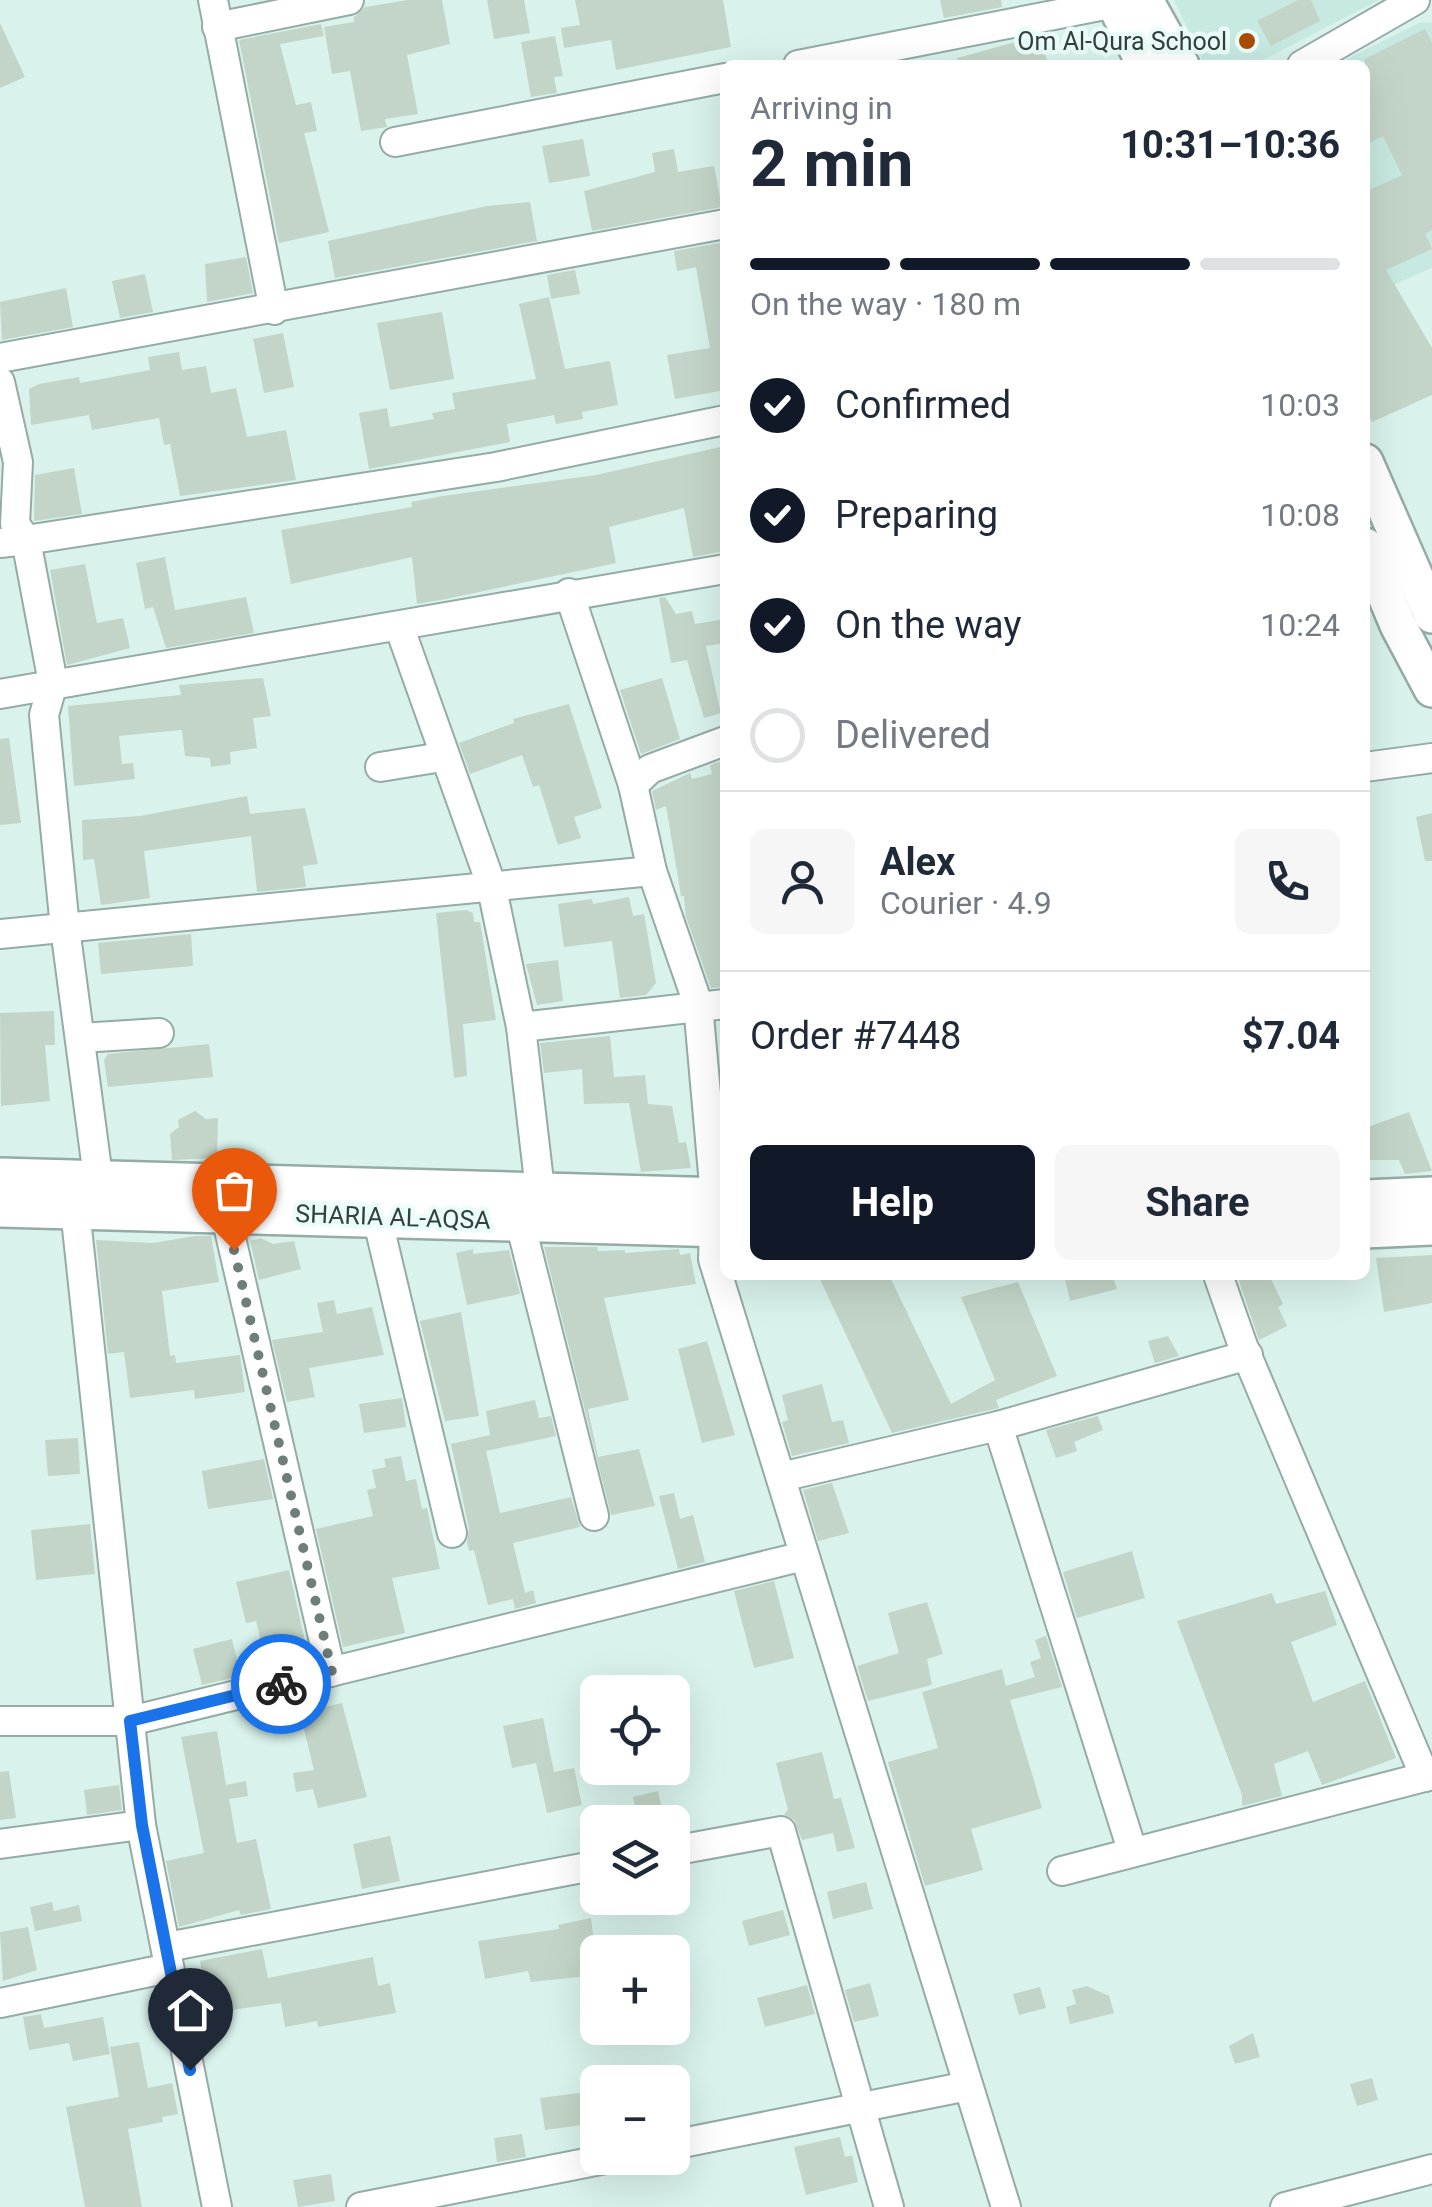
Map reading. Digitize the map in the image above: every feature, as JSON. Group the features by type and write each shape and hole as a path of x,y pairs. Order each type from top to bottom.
{"main road":[{"path":"1125,1 1144,60"},
{"path":"1125,1 1177,60"},
{"path":"1370,473 1432,615"},
{"path":"1370,558 1398,625 1432,689"},
{"name":"SHARIA AL-AQSA","path":"0,1176 540,1190 719,1212"},
{"path":"1370,1198 1432,1194"},
{"name":"SHARIA AL-AQSA","path":"0,1209 520,1222 719,1212"},
{"path":"1370,1230 1432,1227"}],"street":[{"path":"274,310 215,13 350,0"},
{"path":"1311,60 1415,0"},
{"path":"824,60 1125,1"},
{"path":"395,142 720,79"},
{"path":"0,358 720,225"},
{"path":"0,382 18,462 13,541 53,684 44,715 65,928 98,1177"},
{"path":"13,541 496,467 720,421"},
{"path":"0,694 720,570"},
{"path":"569,593 633,785 652,871 712,1004 719,1212 712,1259 1006,2207"},
{"path":"399,626 442,757 491,884 521,1027 540,1190"},
{"path":"633,785 650,769 720,743"},
{"path":"380,767 442,757"},
{"path":"1370,766 1432,758"},
{"path":"0,934 652,871"},
{"path":"521,1027 712,1004"},
{"path":"81,1038 159,1033"},
{"path":"76,1209 142,1825 217,2207"},
{"path":"224,1212 332,1672"},
{"path":"377,1217 452,1533"},
{"path":"520,1222 594,1516"},
{"path":"1062,1871 1132,1850 1234,1830 1429,1776 1248,1355 1220,1280"},
{"path":"781,1476 998,1426 1248,1355"},
{"path":"998,1426 1132,1850"},
{"path":"0,1721 130,1721 804,1556"},
{"path":"0,1844 142,1825"},
{"path":"690,1848 781,1831 888,2207"},
{"path":"0,2002 168,1957 580,1870"},
{"path":"690,2141 968,2086"},
{"path":"361,2207 580,2164"},
{"path":"1285,2207 1432,2169"}],"shaded area":[{"name":"Om Al-Qura School","path":"1174,0 1379,0 1263,60 1203,60"},
{"path":"1421,22 1432,23 1432,268 1370,295 1370,60 1345,60"}],"building":[{"path":"408,0 442,0 450,44 407,55 418,114 385,119 387,127 361,131 350,71 332,74 324,27 354,22 365,7"},
{"path":"487,0 524,0 530,33 494,39"},
{"path":"575,0 723,0 731,47 616,70 611,40 564,48 561,28 580,25"},
{"path":"940,0 1001,0 1002,7 944,18"},
{"path":"1298,0 1311,0 1320,21 1271,46 1257,21"},
{"path":"0,23 25,77 0,88"},
{"path":"321,24 324,36 280,44 296,105 311,102 317,131 304,133 329,232 279,243 239,40"},
{"path":"1425,29 1432,42 1432,230 1425,234 1432,249 1386,270 1432,348 1432,395 1372,422 1370,190 1402,175 1383,136 1370,142 1370,60 1365,59"},
{"path":"1041,35 1047,60 957,60"},
{"path":"555,36 563,76 554,77 557,93 531,97 521,42"},
{"path":"583,139 590,176 549,183 542,146"},
{"path":"674,149 678,172 714,166 720,207 592,231 584,191 655,172 652,153"},
{"path":"530,202 537,241 335,278 328,241 487,206"},
{"path":"720,243 720,391 675,399 667,355 710,348 696,267 677,271 674,251"},
{"path":"246,257 253,293 207,302 205,264"},
{"path":"575,270 580,294 551,299 547,275"},
{"path":"145,274 153,312 120,318 112,281"},
{"path":"66,288 73,327 2,340 0,302"},
{"path":"549,297 565,369 610,361 618,405 582,412 583,419 556,424 554,415 507,424 510,442 369,469 359,413 387,408 390,427 434,419 432,413 455,409 452,393 536,379 519,304"},
{"path":"442,312 454,379 390,390 377,323"},
{"path":"283,333 294,387 264,393 253,339"},
{"path":"179,352 182,370 206,366 211,393 236,388 247,437 286,430 296,480 180,496 170,444 164,445 159,418 92,430 89,415 31,425 29,389 39,384 79,377 80,383 150,370 148,357"},
{"path":"720,447 720,552 693,557 684,508 609,527 616,563 446,599 417,604 412,557 291,584 281,530 412,507 411,502 443,496 596,475"},
{"path":"74,468 82,514 34,521 35,475"},
{"path":"165,557 175,610 246,597 254,633 166,648 153,607 145,609 136,563"},
{"path":"85,564 97,623 123,618 130,648 67,665 50,570"},
{"path":"665,597 676,614 692,611 695,624 720,620 720,644 706,646 720,713 704,718 687,660 671,663 659,598"},
{"path":"263,678 271,716 253,718 257,748 230,752 231,764 211,767 210,758 185,756 182,730 119,736 122,764 133,763 135,779 74,786 68,706 181,695 179,685"},
{"path":"662,678 680,739 641,754 620,690"},
{"path":"569,704 602,808 574,817 581,838 558,845 539,785 533,787 522,755 470,774 459,743 514,723 513,719"},
{"path":"9,738 21,823 0,825 0,739"},
{"path":"720,762 720,987 711,988 686,917 666,806 656,810 652,791 690,773 692,779 712,774 710,765"},
{"path":"247,796 250,814 305,808 318,864 303,866 306,887 257,892 251,836 144,851 150,898 101,905 94,859 83,860 82,820 140,816"},
{"path":"1432,813 1432,861 1425,861 1416,817"},
{"path":"629,897 633,916 644,914 656,983 646,995 620,998 612,941 564,947 558,904 592,899 593,904"},
{"path":"436,913 473,913 474,922 480,922 496,1020 463,1024 467,1076 454,1078"},
{"path":"191,934 193,966 101,974 98,943"},
{"path":"558,960 563,1001 537,1005 526,964"},
{"path":"54,1011 55,1045 45,1045 50,1101 1,1106 0,1013"},
{"path":"610,1036 614,1077 645,1075 648,1104 672,1106 679,1143 686,1142 691,1168 641,1172 629,1103 584,1104 582,1069 544,1073 540,1043"},
{"path":"209,1044 213,1077 108,1087 104,1060 108,1054"},
{"path":"195,1111 206,1119 218,1118 217,1158 172,1160 170,1134 179,1127 178,1120"},
{"path":"1409,1112 1432,1171 1405,1174 1399,1160 1370,1160 1370,1126"},
{"path":"211,1236 219,1282 162,1291 170,1356 175,1355 176,1363 240,1355 245,1392 195,1399 194,1390 130,1398 124,1352 108,1354 96,1240 153,1243"},
{"path":"261,1238 273,1244 294,1241 301,1269 259,1280 250,1241"},
{"path":"544,1247 597,1247 598,1251 625,1253 679,1249 680,1255 690,1253 696,1284 604,1298 629,1400 588,1409 598,1457 639,1449 655,1506 611,1515"},
{"path":"473,1249 473,1254 509,1250 520,1294 467,1305 456,1253"},
{"path":"1432,1255 1432,1303 1384,1312 1376,1258"},
{"path":"820,1280 891,1280 951,1404 995,1380 961,1297 1018,1282 1057,1376 996,1400 999,1408 892,1433"},
{"path":"1065,1280 1114,1280 1117,1289 1070,1301"},
{"path":"1239,1280 1271,1280 1283,1304 1278,1307 1287,1326 1259,1340"},
{"path":"334,1300 337,1314 372,1307 384,1355 309,1368 315,1397 287,1402 272,1340 323,1332 317,1303"},
{"path":"461,1312 479,1416 445,1421 420,1321"},
{"path":"1168,1336 1179,1356 1155,1363 1148,1341"},
{"path":"707,1341 735,1435 702,1443 678,1349"},
{"path":"822,1384 832,1422 843,1420 849,1443 792,1456 782,1422 788,1420 782,1395"},
{"path":"402,1398 406,1427 364,1433 359,1404"},
{"path":"535,1400 539,1418 551,1416 556,1436 486,1451 500,1513 571,1497 580,1527 513,1543 525,1593 533,1590 536,1603 515,1609 513,1599 488,1605 474,1550 469,1551 469,1529 451,1444 490,1435 486,1411"},
{"path":"1098,1416 1103,1430 1074,1442 1077,1451 1056,1458 1046,1430"},
{"path":"78,1438 80,1474 48,1476 45,1440"},
{"path":"401,1456 406,1481 416,1479 422,1509 427,1508 440,1569 392,1578 405,1633 343,1647 316,1529 373,1516 367,1490 376,1488 372,1470 386,1467 384,1459"},
{"path":"264,1459 273,1499 208,1509 202,1471"},
{"path":"832,1483 849,1533 818,1541 803,1490"},
{"path":"674,1493 680,1519 693,1515 705,1562 678,1569 659,1496"},
{"path":"90,1524 95,1574 36,1580 31,1530"},
{"path":"1132,1551 1145,1598 1077,1618 1063,1572"},
{"path":"289,1570 309,1659 268,1669 256,1621 246,1623 236,1582"},
{"path":"774,1581 794,1658 754,1668 734,1591"},
{"path":"1325,1591 1337,1625 1291,1642 1313,1702 1365,1681 1396,1758 1322,1785 1308,1751 1274,1764 1282,1796 1242,1806 1242,1795 1177,1621 1272,1593 1276,1604"},
{"path":"927,1602 943,1654 927,1659 932,1685 868,1701 857,1666 899,1653 888,1613"},
{"path":"1046,1636 1062,1687 1010,1700 1042,1808 971,1829 983,1870 925,1886 888,1762 938,1748 922,1692 1002,1669 1006,1686 1035,1677 1030,1662 1041,1658 1035,1640"},
{"path":"232,1639 241,1676 202,1685 193,1649"},
{"path":"342,1703 367,1797 318,1808 313,1789 296,1792 293,1773 314,1770 300,1713"},
{"path":"543,1718 554,1772 574,1768 582,1805 547,1813 536,1763 512,1768 503,1726"},
{"path":"217,1731 226,1785 246,1781 248,1796 229,1799 237,1843 256,1839 271,1909 241,1915 239,1910 179,1927 166,1861 204,1853 181,1737"},
{"path":"822,1752 834,1799 841,1798 855,1848 837,1852 833,1833 802,1840 794,1820 784,1814 788,1810 776,1763"},
{"path":"9,1771 16,1818 0,1820 0,1772"},
{"path":"119,1785 122,1810 87,1815 84,1790"},
{"path":"658,1791 661,1805 635,1805 633,1797"},
{"path":"390,1836 400,1881 362,1889 353,1844"},
{"path":"866,1882 873,1909 833,1919 827,1892"},
{"path":"52,1902 54,1911 79,1905 82,1921 35,1931 30,1907"},
{"path":"783,1910 790,1935 749,1946 742,1921"},
{"path":"591,1918 593,1935 580,1935 580,1977 531,1982 528,1971 485,1979 478,1941 559,1929 558,1925"},
{"path":"28,1927 37,1970 3,1981 0,1932"},
{"path":"262,1949 268,1978 373,1957 378,1986 390,1983 396,2013 318,2027 317,2021 285,2027 281,2003 210,2013 200,1961"},
{"path":"870,1983 879,2016 854,2022 845,1990"},
{"path":"807,1985 815,2014 765,2027 757,1998"},
{"path":"1087,1986 1109,1996 1114,2013 1070,2024 1066,2007 1076,2004 1072,1990"},
{"path":"1040,1987 1046,2008 1019,2015 1013,1994"},
{"path":"41,2014 44,2028 103,2017 110,2054 73,2061 69,2043 29,2050 23,2017"},
{"path":"1253,2033 1260,2057 1235,2064 1229,2046"},
{"path":"139,2042 148,2088 172,2083 178,2114 162,2117 163,2122 128,2129 142,2207 85,2207 66,2107 119,2097 110,2047"},
{"path":"1372,2078 1378,2100 1357,2106 1350,2084"},
{"path":"580,2093 580,2125 545,2130 540,2098"},
{"path":"522,2134 526,2157 497,2162 494,2138"},
{"path":"840,2137 845,2157 852,2155 858,2182 806,2195 794,2147"},
{"path":"331,2174 335,2201 298,2207 293,2180"}],"way so far":[{"path":"234,1250 332,1672 281,1684"}],"place":[{"name":"Om Al-Qura School","path":"1247,41"}],"route":[{"path":"190,2070 142,1825 130,1721 281,1684"}]}
